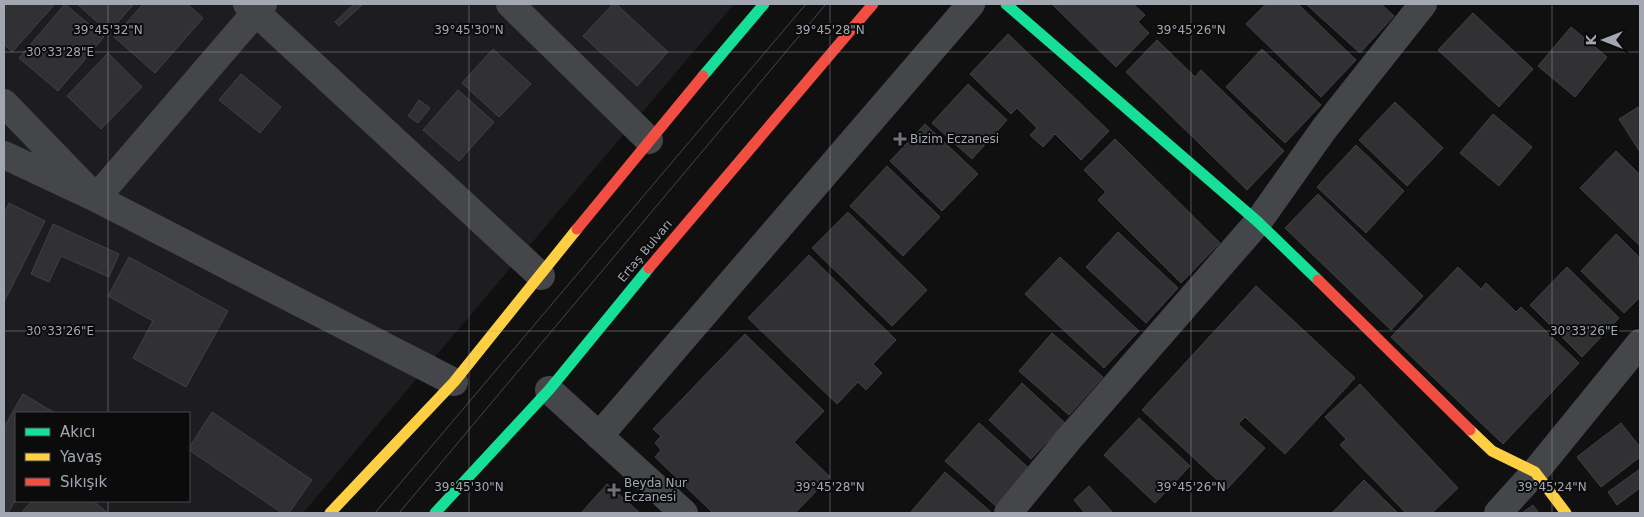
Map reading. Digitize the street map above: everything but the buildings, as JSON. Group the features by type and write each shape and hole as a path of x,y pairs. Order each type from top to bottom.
{"main road":[{"path":"330,513 454,382 649,140 764,4"},
{"name":"Ertaş Bulvarı","path":"434,513 549,390 647,270 873,4"},
{"path":"1006,4 1258,222 1492,451 1535,472 1566,513"}],"street":[{"path":"510,4 649,140"},
{"path":"599,436 971,4"},
{"path":"1008,513 1075,432 1258,222 1324,129 1423,4"},
{"path":"96,198 255,6 541,276"},
{"path":"4,103 96,198"},
{"path":"4,154 96,198 454,382"},
{"path":"1498,513 1535,472 1640,343"},
{"path":"549,390 684,513"}],"shaded area":[{"path":"4,4 734,4 303,513 4,513"}],"tram line":[{"path":"375,513 806,4"},
{"path":"399,513 826,4"}],"traffic: fast":[{"path":"703,76 764,4"},
{"path":"1006,4 1258,222 1318,280"},
{"path":"435,513 549,390 649,268"}],"traffic: slow":[{"path":"330,513 454,382 577,229"},
{"path":"1470,430 1492,451 1535,472 1566,513"}],"traffic: jam":[{"path":"649,268 873,4"},
{"path":"577,229 703,76"},
{"path":"1318,280 1470,430"}],"place":[{"name":"Bizim Eczanesi","path":"900,139"},
{"name":"Beyda Nur Eczanesi","path":"614,490"}]}
